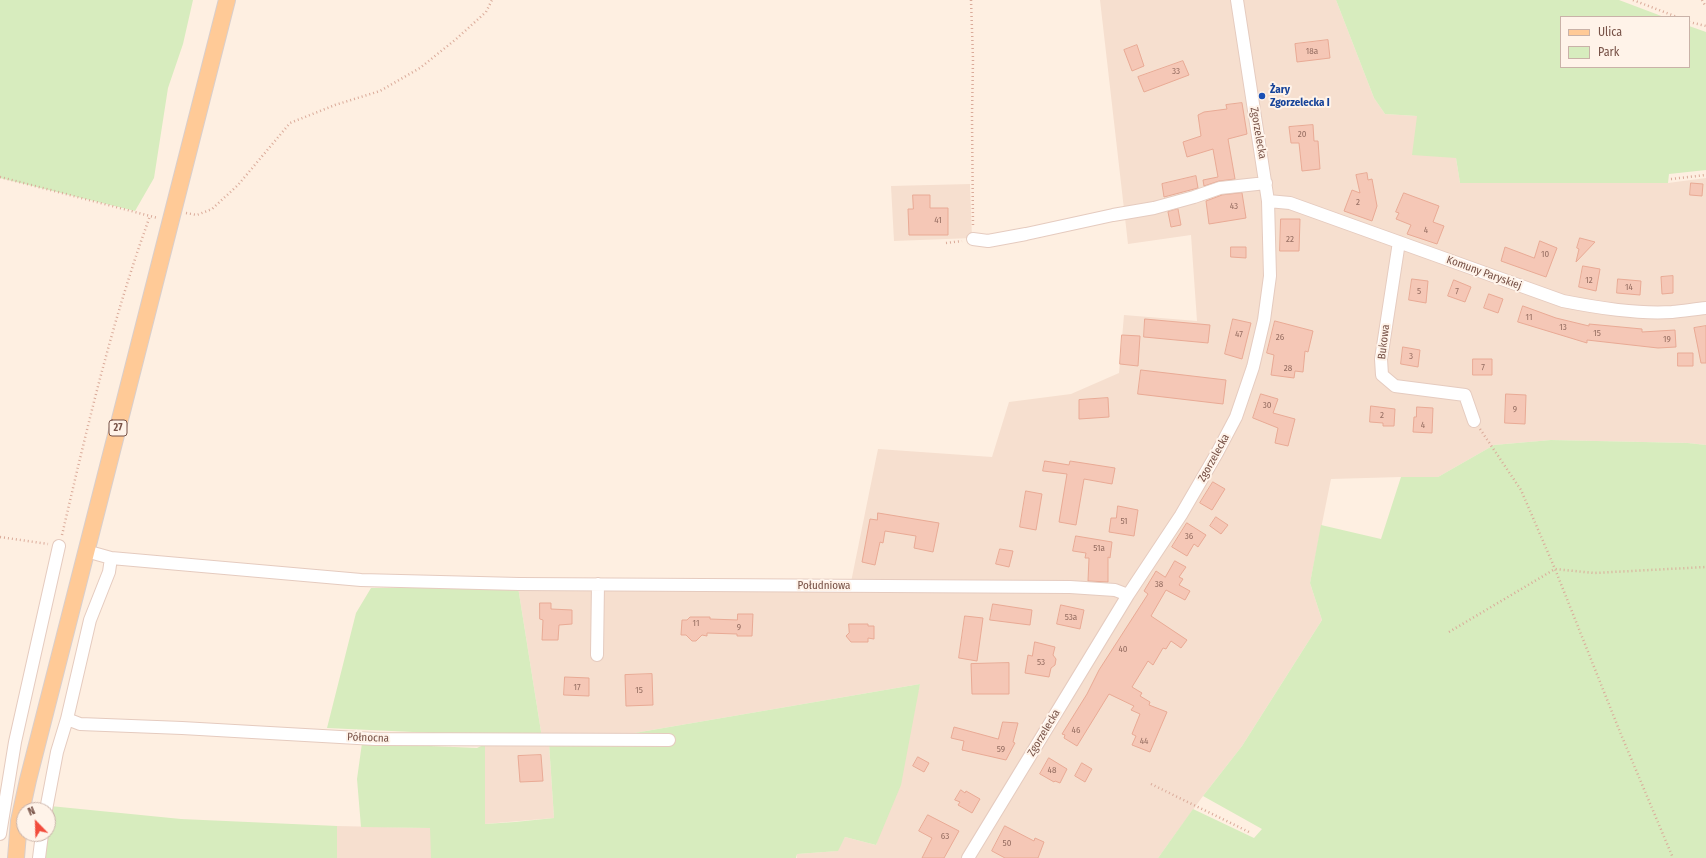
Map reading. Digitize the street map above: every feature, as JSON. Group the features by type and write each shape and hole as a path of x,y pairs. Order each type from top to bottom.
{"main road":[{"name":"27","path":"16,858 19,821 28,780 227,0"}],"street":[{"name":"Zgorzelecka","path":"968,858 1128,595 1181,515 1218,453 1236,417 1253,367 1264,320 1270,276 1268,201 1237,0"},
{"path":"973,239 988,240 1026,234 1113,215 1154,208 1194,198 1220,188 1266,183"},
{"name":"Komuny Paryskiej","path":"1268,201 1290,203 1563,301 1603,309 1645,312 1673,312 1706,308"},
{"name":"Bukowa","path":"1399,242 1381,359 1382,375 1395,386 1465,395 1474,421"},
{"path":"0,834 15,742 59,546"},
{"name":"Południowa","path":"86,551 111,558 361,580 519,584 1070,587 1115,590 1128,595"},
{"path":"48,802 57,752 67,719 90,620 109,572 111,558"},
{"path":"597,655 598,584"},
{"name":"Północna","path":"67,719 80,724 375,739 669,740"},
{"path":"39,858 41,842"}],"path":[{"path":"0,177 150,216 197,215 212,209 238,184 290,123 380,91 420,68 455,40 486,12 492,0"},
{"path":"946,243 973,239 973,59 971,0"},
{"path":"1633,0 1674,16"},
{"path":"1702,0 1706,7"},
{"path":"1690,22 1706,26"},
{"path":"1671,179 1706,175"},
{"path":"0,537 59,546 90,413 134,262 150,216"},
{"path":"1474,421 1521,490 1555,569 1620,732 1673,858"},
{"path":"1448,632 1555,569 1594,573 1706,568"},
{"path":"1150,784 1251,833"}],"shaded area":[{"path":"1100,0 1336,0 1374,98 1385,114 1417,116 1456,158 1460,183 1668,183 1706,178 1706,445 1688,443 1551,440 1494,445 1438,477 1331,479 1310,583 1322,620 1242,746 1158,858 797,858 797,854 837,851 845,837 876,845 920,684 617,736 542,738 518,587 849,592 878,449 992,457 1009,402 1071,394 1119,373 1124,315 1197,321 1191,235 1128,244"},
{"path":"970,184 972,238 894,241 891,186"},
{"path":"549,743 554,818 485,824 485,744"},
{"path":"337,826 431,828 431,858 337,858"}],"green space":[{"path":"0,0 193,0 183,44 168,88 154,178 135,211 0,178"},
{"path":"1336,0 1619,0 1661,16 1560,16 1560,68 1690,68 1690,26 1706,32 1706,170 1669,174 1668,183 1460,183 1456,158 1412,155 1417,116 1385,114 1374,98"},
{"path":"1551,440 1688,443 1706,445 1706,858 1158,858 1193,809 1254,838 1262,829 1203,796 1242,746 1322,620 1310,583 1321,525 1381,539 1401,477 1438,477 1494,445"},
{"path":"518,587 542,738 327,728 356,613 371,588"},
{"path":"920,684 901,785 876,845 845,837 838,851 797,854 796,858 431,858 430,828 361,827 357,779 362,743 477,748 485,744 485,824 554,818 549,743 617,736"},
{"path":"56,807 181,819 337,826 337,858 42,858 45,842 56,842"}],"building":[{"path":"1328,40 1330,58 1297,62 1295,44"},
{"path":"1137,45 1144,66 1132,71 1124,50"},
{"path":"1183,61 1189,75 1144,92 1138,77"},
{"path":"1242,103 1247,134 1228,139 1235,179 1219,181 1204,186 1203,180 1218,177 1213,149 1187,157 1183,142 1201,136 1198,115 1204,112 1227,109 1226,105"},
{"path":"1313,125 1314,141 1318,141 1320,169 1302,171 1299,143 1291,143 1289,127"},
{"path":"1367,173 1368,180 1372,179 1377,206 1372,221 1344,211 1352,190 1360,193 1356,175"},
{"path":"1196,176 1198,188 1164,197 1162,184"},
{"path":"1691,183 1703,184 1702,196 1690,195"},
{"path":"1242,193 1246,218 1209,224 1206,201 1222,195"},
{"path":"1404,193 1439,206 1433,222 1444,226 1437,244 1407,234 1411,225 1396,219 1399,213 1396,212"},
{"path":"913,195 930,195 930,208 948,208 948,235 909,235 908,209 913,209"},
{"path":"1178,209 1181,225 1171,227 1168,212"},
{"path":"1281,219 1300,219 1299,251 1280,251"},
{"path":"1580,238 1595,242 1576,262 1579,249 1577,248"},
{"path":"1540,241 1557,248 1546,277 1501,261 1505,247 1534,258"},
{"path":"1231,247 1246,247 1246,258 1231,257"},
{"path":"1583,266 1600,269 1596,291 1579,287"},
{"path":"1673,276 1673,293 1662,294 1661,277"},
{"path":"1412,279 1428,281 1426,303 1409,300"},
{"path":"1618,279 1641,281 1640,295 1617,293"},
{"path":"1454,280 1471,287 1465,302 1448,296"},
{"path":"1489,294 1503,299 1498,313 1484,308"},
{"path":"1523,306 1556,318 1589,326 1589,324 1642,329 1642,332 1675,330 1676,347 1658,348 1587,340 1587,343 1518,322"},
{"path":"1145,319 1210,325 1208,343 1144,337"},
{"path":"1233,319 1251,323 1242,359 1225,354"},
{"path":"1275,321 1313,331 1308,352 1305,351 1303,372 1295,371 1294,378 1271,375 1274,355 1267,353"},
{"path":"1706,326 1706,363 1701,363 1694,328"},
{"path":"1122,335 1140,336 1138,366 1120,364"},
{"path":"1403,347 1420,350 1418,367 1401,364"},
{"path":"1678,353 1693,353 1693,366 1678,366"},
{"path":"1473,359 1492,359 1492,375 1473,375"},
{"path":"1141,370 1226,380 1223,404 1138,394"},
{"path":"1261,394 1278,399 1273,413 1295,419 1288,446 1275,443 1278,428 1253,418"},
{"path":"1506,394 1526,395 1525,424 1505,423"},
{"path":"1108,398 1109,417 1079,419 1079,400"},
{"path":"1371,406 1395,409 1394,426 1383,426 1383,423 1370,422"},
{"path":"1417,407 1433,408 1432,433 1413,432 1414,417 1416,417"},
{"path":"1045,461 1069,465 1070,461 1115,468 1112,484 1084,479 1076,525 1059,522 1067,474 1043,471"},
{"path":"1213,482 1225,489 1212,510 1200,503"},
{"path":"1026,491 1042,494 1036,530 1020,527"},
{"path":"1118,506 1138,510 1134,536 1109,532 1111,518 1116,518"},
{"path":"878,513 939,523 933,552 914,548 916,536 885,531 883,543 880,542 875,565 862,562 870,519 877,520"},
{"path":"1216,517 1228,525 1221,534 1210,526"},
{"path":"1187,523 1206,535 1198,547 1194,544 1187,556 1172,547"},
{"path":"1076,536 1112,542 1110,558 1108,557 1108,582 1088,581 1089,558 1085,558 1086,553 1073,551"},
{"path":"1000,549 1013,551 1009,567 996,564"},
{"path":"1175,561 1186,567 1179,577 1183,579 1179,585 1190,591 1185,600 1166,590 1151,616 1187,640 1181,648 1171,641 1166,649 1163,648 1153,665 1148,661 1132,687 1142,693 1140,696 1150,702 1149,705 1167,712 1150,752 1132,745 1136,736 1132,734 1140,714 1131,710 1134,706 1109,694 1077,746 1064,738 1065,735 1062,734 1087,694 1099,670 1148,594 1144,591 1156,571 1165,577"},
{"path":"540,603 551,603 551,609 572,610 572,624 559,625 558,640 542,640 543,620 540,619"},
{"path":"993,604 1032,610 1030,625 990,620"},
{"path":"1061,605 1084,610 1080,629 1057,624"},
{"path":"738,614 753,614 752,636 707,633 707,636 702,635 696,641 692,641 686,635 681,635 682,620 687,620 690,617 710,617 710,619 737,620"},
{"path":"965,616 983,618 977,661 959,658"},
{"path":"849,624 868,624 868,626 874,626 874,639 868,638 868,642 851,642 846,636 849,633"},
{"path":"1035,642 1055,647 1053,655 1056,659 1055,665 1051,668 1049,677 1025,673 1028,655 1032,656"},
{"path":"1009,663 1009,694 972,694 971,664"},
{"path":"652,674 653,705 626,706 625,675"},
{"path":"565,677 589,678 589,696 564,695"},
{"path":"1003,722 1018,723 1013,742 1015,743 1006,760 962,750 964,741 951,738 954,727 998,739"},
{"path":"541,755 543,781 520,782 518,756"},
{"path":"918,757 929,763 924,772 913,766"},
{"path":"1049,758 1067,769 1060,783 1054,782 1040,774"},
{"path":"1082,763 1092,769 1085,782 1075,776"},
{"path":"961,790 965,793 966,791 980,799 972,813 958,805 960,802 955,800"},
{"path":"928,815 959,831 944,858 922,858 932,838 919,831"},
{"path":"1005,826 1034,841 1035,838 1044,842 1038,858 1005,858 992,851"}],"place":[{"name":"Żary Zgorzelecka I","path":"1262,96"}]}
